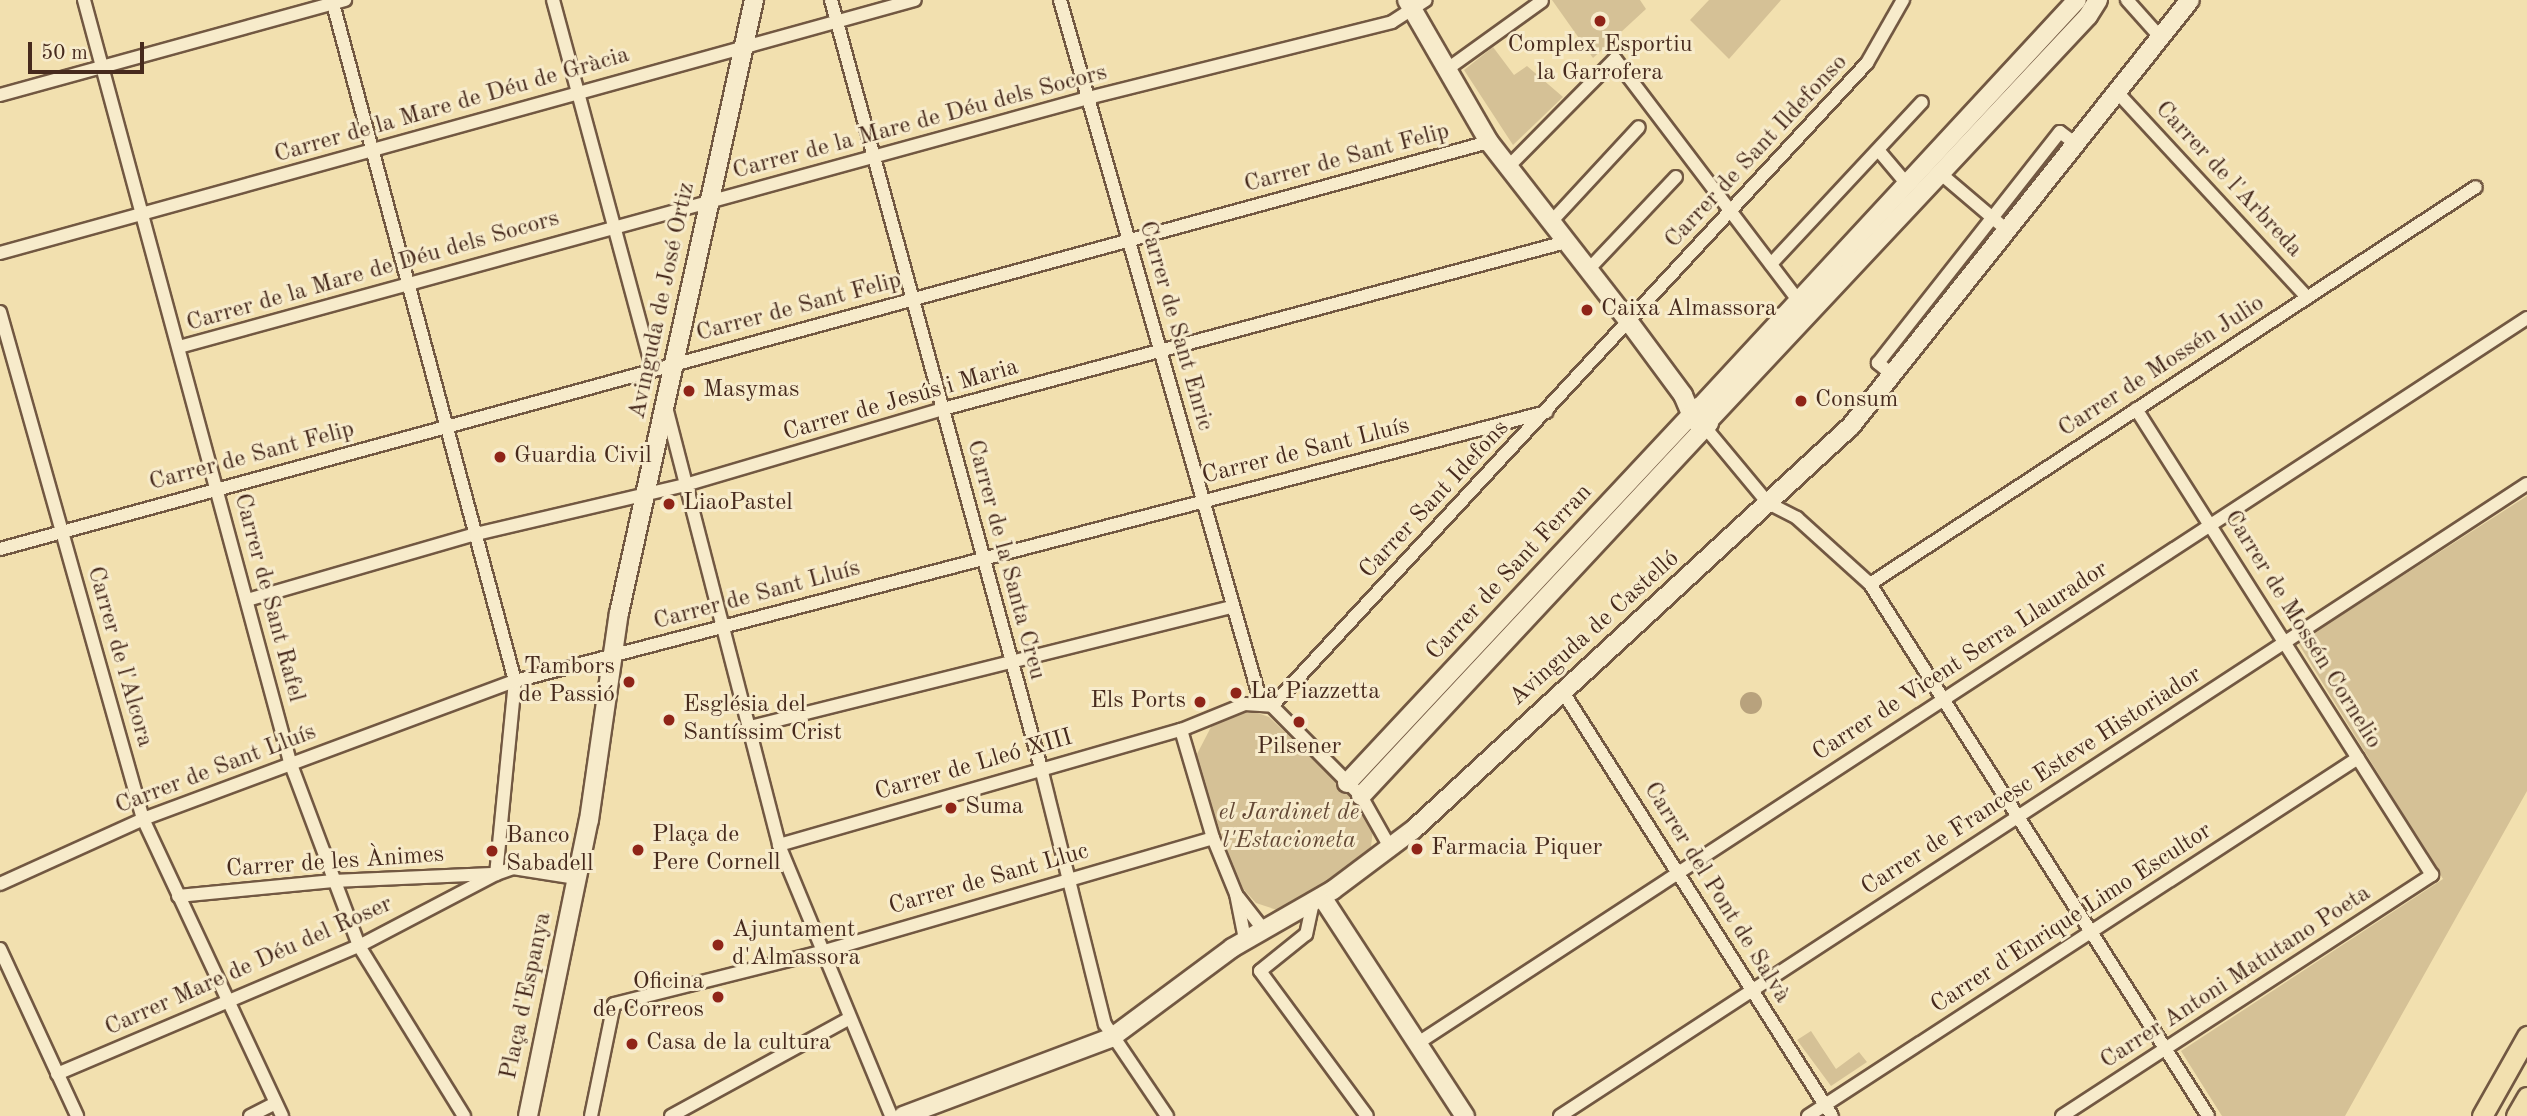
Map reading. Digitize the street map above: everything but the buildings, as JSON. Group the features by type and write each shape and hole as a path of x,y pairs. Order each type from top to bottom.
{"main road":[{"path":"2482,1116 2527,1036"},
{"path":"2516,1116 2527,1097"}],"street":[{"name":"Carrer de Sant Rafel","path":"84,0 290,762 359,946 464,1116"},
{"path":"553,0 653,370"},
{"name":"Avinguda de José Ortiz","path":"576,882 589,820 612,657 644,496 754,0"},
{"name":"Carrer de la Santa Creu","path":"831,0 1041,768 1111,1038 1167,1116"},
{"name":"Carrer de la Mare de Déu de Gràcia","path":"0,253 143,216 372,149 915,0"},
{"name":"Carrer de Sant Enric","path":"1060,0 1231,607 1266,705"},
{"name":"Carrer de Sant Ildefonso","path":"1629,322 1867,63 1903,0"},
{"name":"Carrer de Sant Ferran","path":"1361,796 1703,419 1798,300 2077,0"},
{"name":"Carrer de Sant Ferran","path":"1347,783 1703,419 1810,315 2088,16 2098,0"},
{"path":"2127,0 2161,38"},
{"name":"Avinguda de Castelló","path":"903,1116 1111,1038 1245,939 1318,899 1391,849 1851,426 1894,376 2190,0"},
{"path":"0,95 337,1 372,149 515,681 496,874"},
{"path":"1446,70 1542,1"},
{"path":"1415,3 1446,70 1489,142 1683,395 1768,503 1797,518 1870,584 2208,1116"},
{"name":"Carrer de la Mare de Déu dels Socors","path":"178,348 408,282 874,159 1088,98 1392,22 1415,3"},
{"path":"1508,167 1615,59 1810,315"},
{"name":"Carrer de l'Arbreda","path":"2117,92 2307,297"},
{"path":"1772,264 1922,102"},
{"path":"1551,222 1639,127"},
{"path":"1894,376 1878,363 2060,132 2077,144"},
{"name":"Carrer de Sant Felip","path":"0,549 1489,142"},
{"path":"1879,151 1919,198"},
{"path":"1941,174 2008,231"},
{"path":"1588,270 1676,177"},
{"name":"Carrer de Mossén Julio","path":"1870,584 2476,187"},
{"name":"Carrer de Jesús i Maria","path":"247,600 476,534 685,485 943,409 1566,242"},
{"name":"Carrer de l'Alcora","path":"0,312 143,819 282,1116"},
{"name":"Carrer de Vicent Serra Llaurador","path":"1414,1046 2527,318"},
{"name":"Carrer Sant Idefons","path":"1266,705 1629,322"},
{"path":"665,403 779,845 848,1019 891,1116"},
{"name":"Carrer de Mossén Cornelio","path":"2136,409 2432,875"},
{"name":"Carrer de Sant Lluís","path":"0,884 143,819 290,762 515,681 724,628 983,556 1546,412"},
{"name":"Carrer de Francesc Esteve Historiador","path":"1560,1116 2527,484"},
{"path":"750,727 1231,607"},
{"name":"Carrer del Pont de Salvà","path":"1563,692 1829,1110"},
{"name":"Carrer de Lleó XIII","path":"779,845 1181,730 1245,704 1266,705"},
{"path":"1266,705 1361,796 1391,849"},
{"path":"1181,730 1213,838 1236,894 1245,939"},
{"name":"Carrer d'Enrique Limo Escultor","path":"1808,1116 1829,1110 2091,932 2358,758"},
{"path":"1365,764 1378,777"},
{"name":"Carrer de Sant Lluc","path":"591,1116 614,1004 821,952 1213,838"},
{"name":"Carrer Mare de Déu del Roser","path":"57,1074 227,999 359,946 496,874 513,868 576,882"},
{"name":"Carrer de les Ànimes","path":"178,896 333,881 496,874"},
{"name":"Carrer Antoni Matutano Poeta","path":"2062,1116 2432,875"},
{"name":"Plaça d'Espanya","path":"528,1116 576,882"},
{"path":"1236,894 1263,929"},
{"path":"1318,899 1306,934 1260,971 1367,1116"},
{"path":"1318,899 1414,1046 1465,1116"},
{"path":"0,949 77,1116"},
{"path":"671,1116 848,1019"},
{"path":"1414,1046 1454,1116"},
{"path":"250,1116 275,1103"}],"green space":[{"name":"Complex Esportiu la Garrofera","path":"1552,0 1640,0 1646,9 1593,58"},
{"path":"1709,0 1781,0 1729,59 1690,20"},
{"path":"1493,47 1514,75 1527,66 1563,97 1513,145 1464,70"},
{"path":"2527,496 2527,791 2345,1116 2222,1116 2181,1051 2443,879 2298,643"},
{"name":"el Jardinet de l'Estacioneta","path":"1255,712 1269,717 1359,803 1373,829 1371,847 1362,861 1277,910 1256,903 1236,881 1196,756 1211,727 1238,713"},
{"path":"689,830 711,833 709,843 688,840"},
{"path":"1811,1031 1836,1069 1859,1052 1867,1062 1831,1086 1797,1040"}],"shaded area":[{"path":"1751,692 1759,695 1762,703 1759,711 1751,714 1743,711 1740,703 1743,695"}],"place":[{"name":"Complex Esportiu la Garrofera","path":"1600,21"},
{"name":"Caixa Almassora","path":"1587,310"},
{"name":"Masymas","path":"689,391"},
{"name":"Consum","path":"1801,401"},
{"name":"Guardia Civil","path":"500,457"},
{"name":"LiaoPastel","path":"669,504"},
{"name":"Tambors de Passió","path":"629,682"},
{"name":"La Piazzetta","path":"1236,693"},
{"name":"Els Ports","path":"1200,702"},
{"name":"Església del Santíssim Crist","path":"669,720"},
{"name":"Pilsener","path":"1299,722"},
{"name":"Suma","path":"951,808"},
{"name":"Farmacia Piquer","path":"1417,849"},
{"name":"Plaça de Pere Cornell","path":"638,850"},
{"name":"Banco Sabadell","path":"492,851"},
{"name":"Ajuntament d'Almassora","path":"718,945"},
{"name":"Oficina de Correos","path":"718,997"},
{"name":"Casa de la cultura","path":"632,1044"}]}
